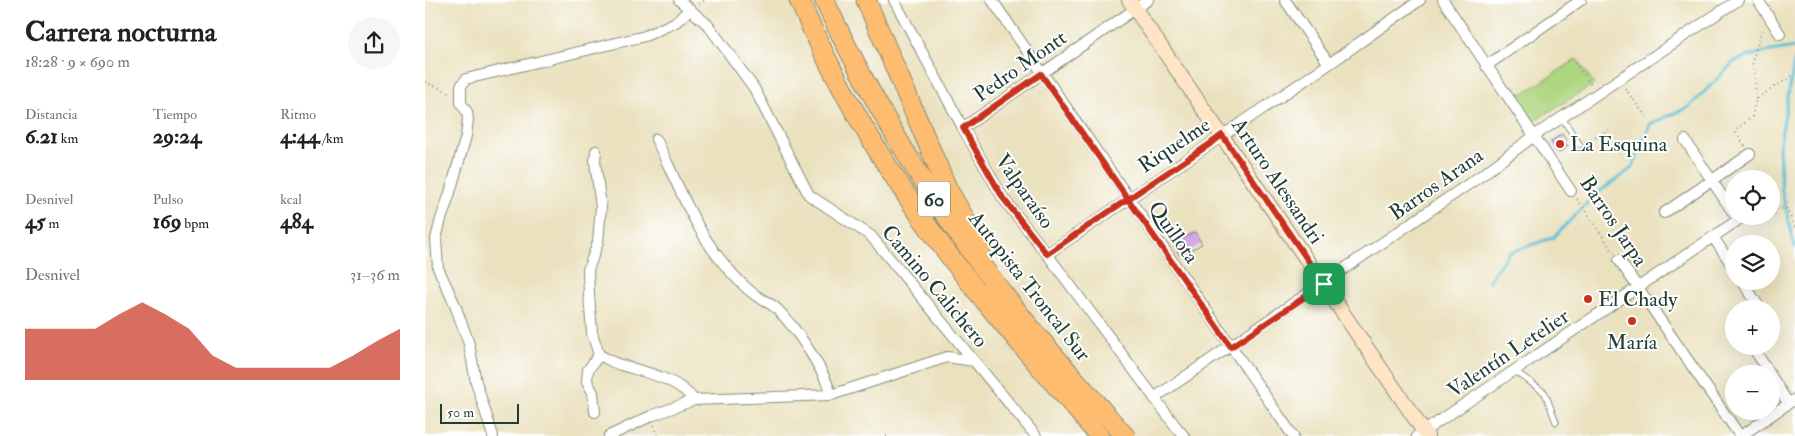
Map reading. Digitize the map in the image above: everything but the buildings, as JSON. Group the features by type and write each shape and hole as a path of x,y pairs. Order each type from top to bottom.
{"highway":[{"name":"Autopista Troncal Sur","path":"799,0 821,49 864,127 914,206 970,282 1099,436"},
{"name":"Autopista Troncal Sur","path":"824,0 853,61 882,114 931,194 996,285 1125,436"},
{"path":"866,0 947,188 981,248 1074,378"}],"main road":[{"name":"Arturo Alessandri","path":"1132,4 1324,284 1423,434"}],"street":[{"name":"Camino Calichero","path":"679,0 708,25 754,88 809,194 871,236 1036,436"},
{"name":"Valparaíso","path":"894,0 1003,198 1154,398 1185,436"},
{"name":"Quillota","path":"992,0 1041,74 1293,436"},
{"name":"Pedro Montt","path":"963,128 1041,74 1132,4 1148,0"},
{"path":"1285,0 1329,64"},
{"name":"Riquelme","path":"1047,254 1329,64 1420,0"},
{"name":"Barros Jarpa","path":"1443,0 1571,191"},
{"path":"1486,66 1581,0"},
{"name":"Barros Arana","path":"1154,398 1324,284 1482,175 1534,136 1739,0"},
{"path":"1758,0 1780,34"},
{"path":"493,436 476,382 469,344 455,305 438,268 436,239 469,120 467,112 461,103 461,86 466,79 645,36 677,22 690,9"},
{"path":"656,139 689,208 713,249 733,274 754,294 777,308 802,341 827,383 831,395"},
{"path":"1685,140 1725,199"},
{"path":"596,152 595,161 601,207 598,242 588,270 592,333 599,355 619,365 645,371 681,386 695,400"},
{"path":"1664,213 1750,154"},
{"name":"Valentín Letelier","path":"1423,434 1728,225"},
{"path":"1713,237 1725,255"},
{"name":"Barros Jarpa","path":"1619,260 1741,436"},
{"path":"595,412 593,393 587,381 588,370 599,355"},
{"path":"609,436 651,416 695,400 831,395 947,356 974,361"},
{"path":"1741,436 1792,401 1780,386"}],"lane":[{"path":"1562,117 1580,144"},
{"path":"1515,371 1545,393 1556,422"}],"path":[{"path":"1750,154 1735,131 1753,117 1757,99 1752,62 1763,27 1771,20"},
{"path":"1575,63 1597,94"},
{"path":"1757,99 1795,74"},
{"path":"1619,80 1647,118"},
{"path":"425,82 452,94 461,103"},
{"path":"1580,144 1609,130"},
{"name":"Barros Jarpa","path":"1571,191 1619,260"},
{"path":"1780,209 1785,208 1795,227"}],"green space":[{"path":"1577,59 1594,84 1534,121 1517,96"}],"waterway":[{"path":"1488,282 1508,253 1554,237 1595,195 1632,168 1650,124 1689,107 1735,61 1759,53 1795,47"},
{"path":"1795,57 1779,148 1782,193 1795,247"}],"place":[{"name":"La Esquina","path":"1560,144"},
{"name":"El Chady","path":"1588,299"},
{"name":"María","path":"1632,321"}],"route":[{"path":"1324,284 1222,135 1210,144 1169,171 1128,199 1047,254 1003,198 963,128 1041,74 1128,199 1231,347 1324,284"}]}
